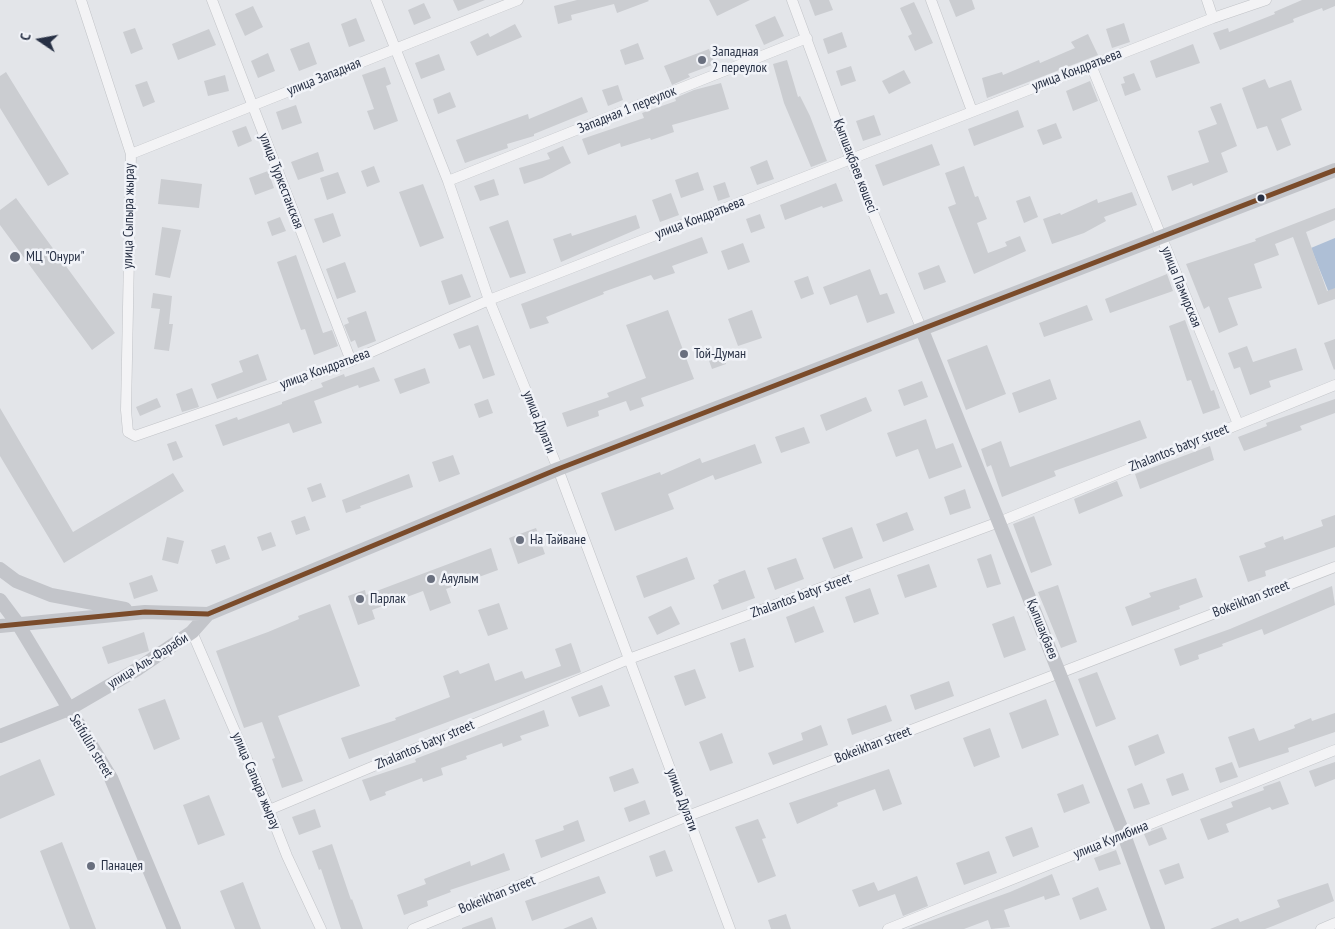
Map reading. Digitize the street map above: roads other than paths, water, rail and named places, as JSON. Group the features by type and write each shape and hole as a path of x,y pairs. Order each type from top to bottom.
{"main road":[{"path":"208,614 558,469 1335,170"},
{"name":"Қыпшақбаев","path":"922,330 1124,835 1158,929"},
{"path":"0,568 16,581 51,595 145,612"},
{"name":"Seifullin street","path":"0,600 18,624 112,778 174,929"},
{"name":"улица Аль-Фараби","path":"0,626 145,612 208,614"},
{"name":"улица Аль-Фараби","path":"0,736 69,708 136,670 192,632 208,614"}],"street":[{"name":"улица Сыпыра жырау","path":"81,0 131,154 126,410 128,432 135,436"},
{"name":"улица Туркестанская","path":"212,0 350,361"},
{"name":"улица Дулати","path":"376,0 448,181 489,300 558,469 730,929"},
{"name":"улица Западная","path":"131,154 518,0"},
{"name":"Қыпшақбаев көшесі","path":"792,0 851,160 922,330"},
{"path":"931,0 972,112"},
{"path":"1207,0 1213,18"},
{"name":"улица Кондратьева","path":"135,436 350,361 489,300 1091,65 1213,18 1266,0"},
{"name":"Западная 1 переулок","path":"448,181 807,38"},
{"name":"улица Памирская","path":"1091,65 1238,424"},
{"name":"Zhalantos batyr street","path":"270,810 629,659 999,522 1335,385"},
{"name":"Bokeikhan street","path":"413,929 688,816 1335,567"},
{"name":"улица Сапыра жырау","path":"192,632 270,810 286,856 321,929"},
{"name":"улица Кулибина","path":"888,929 1335,750"},
{"path":"1321,929 1335,923"}],"water":[{"path":"1335,238 1335,291 1329,293 1311,248"}],"place":[{"name":"Западная 2 переулок","path":"702,60"},
{"name":"МЦ \"Онури\"","path":"15,257"},
{"name":"Той-Думан","path":"684,354"},
{"name":"На Тайване","path":"520,540"},
{"name":"Аяулым","path":"431,579"},
{"name":"Парлак","path":"360,599"},
{"name":"Панацея","path":"91,866"}]}
